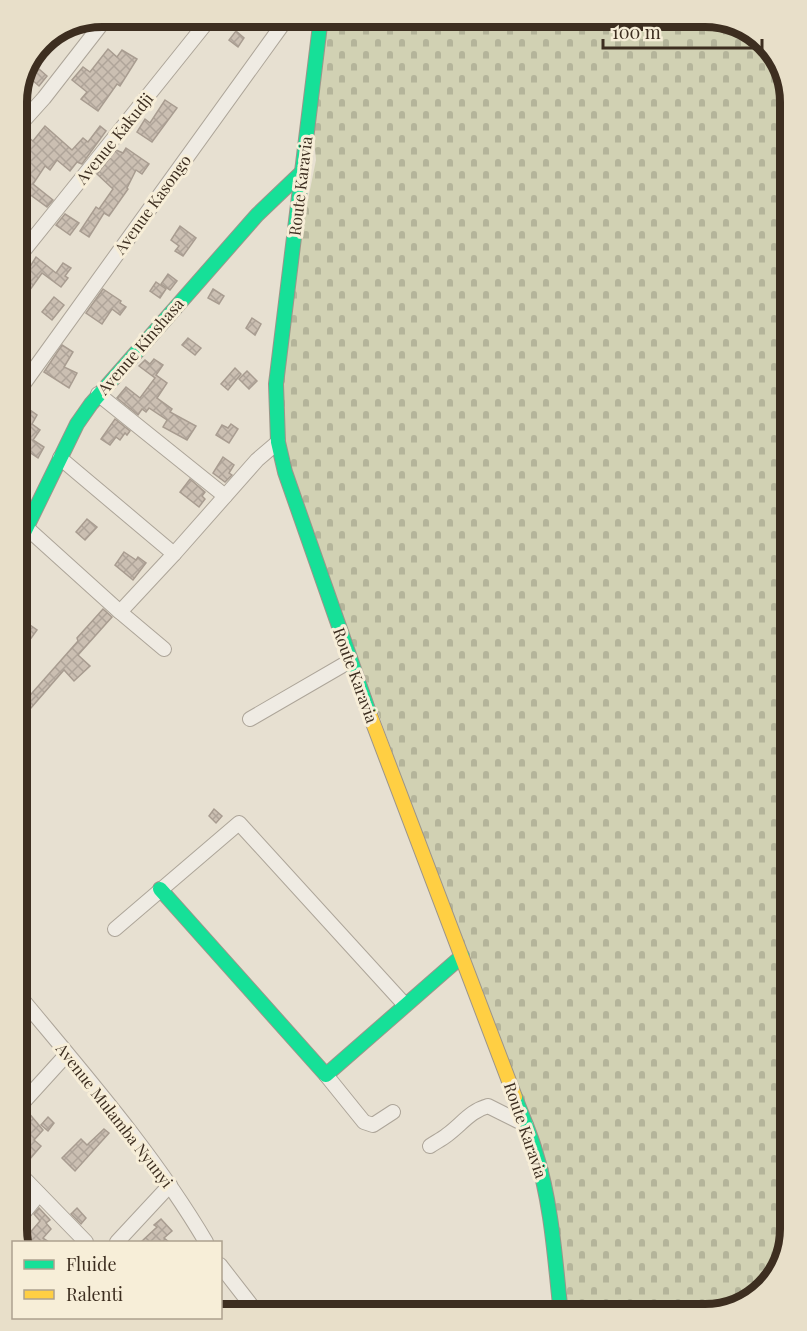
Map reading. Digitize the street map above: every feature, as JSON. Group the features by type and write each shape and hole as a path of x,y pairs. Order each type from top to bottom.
{"street":[{"path":"27,117 98,27"},
{"name":"Avenue Kakudji","path":"27,246 202,27"},
{"name":"Avenue Kasongo","path":"27,379 280,27"},
{"name":"Route Karavia","path":"320,27 276,384 278,442 301,522 350,661 526,1125 544,1183 560,1304"},
{"name":"Avenue Kinshasa","path":"27,514 77,424 98,394 257,215 302,172"},
{"path":"98,394 225,496"},
{"path":"120,612 257,460 278,442"},
{"path":"60,458 174,554"},
{"path":"27,528 164,649"},
{"path":"250,719 350,661"},
{"path":"115,929 239,823 405,1005"},
{"path":"160,889 242,978 364,1122 373,1125 393,1112"},
{"path":"326,1075 462,956"},
{"name":"Avenue Mulamba Nyunyi","path":"27,1006 170,1185 205,1241"},
{"path":"27,1097 67,1054"},
{"path":"430,1146 448,1135 466,1117 488,1106 526,1125"},
{"path":"27,1182 85,1241"},
{"path":"118,1241 170,1185"},
{"path":"27,1208 39,1194"},
{"path":"222,1268 250,1304"}],"green space":[{"path":"323,27 719,28 738,35 754,46 767,60 776,78 780,102 780,1229 776,1253 767,1271 747,1291 724,1301 705,1304 565,1304 558,1237 448,907 286,457 281,396 302,229 316,160 313,128"}],"building":[{"path":"236,31 244,38 238,47 229,40"},
{"path":"108,49 117,57 122,50 137,59 120,86 117,84 98,111 81,99 87,92 72,80 83,67 90,72"},
{"path":"39,69 47,76 39,86 32,78"},
{"path":"165,100 177,108 152,142 137,132 145,119 150,123"},
{"path":"45,126 72,150 83,138 88,142 100,126 106,131 82,164 77,162 70,171 57,160 50,170 45,166 33,184 53,200 47,207 27,192 27,161 29,158 27,138 33,141"},
{"path":"126,148 149,164 142,174 136,170 128,189 109,216 104,213 89,237 80,231 96,207 99,209 113,189 97,174 116,150 123,153"},
{"path":"65,214 79,223 70,235 56,225"},
{"path":"180,226 196,238 183,256 175,251 179,246 171,240"},
{"path":"36,257 56,273 63,263 71,268 65,276 68,278 61,287 42,273 27,294 27,271"},
{"path":"168,274 177,281 170,290 161,284"},
{"path":"156,282 166,289 160,298 150,291"},
{"path":"103,289 126,307 120,315 112,309 102,324 86,313"},
{"path":"213,289 224,296 219,304 208,298"},
{"path":"54,297 64,305 52,320 42,312"},
{"path":"252,318 261,324 255,335 246,328"},
{"path":"188,338 201,348 195,355 182,345"},
{"path":"62,345 73,352 64,367 77,373 69,388 44,372"},
{"path":"154,359 163,365 156,375 167,383 157,398 172,409 170,412 196,426 187,440 163,427 167,420 149,408 146,412 142,409 138,415 117,398 126,387 140,398 155,378 139,366 145,360 150,364"},
{"path":"235,368 241,374 228,390 221,384"},
{"path":"247,371 257,381 249,389 239,379"},
{"path":"27,408 37,415 32,424 40,430 33,440 44,447 38,458 27,451"},
{"path":"115,419 130,431 127,435 125,433 120,440 116,437 110,445 101,439"},
{"path":"231,424 238,429 229,443 216,435 222,425 228,428"},
{"path":"223,457 234,465 229,473 232,475 225,482 213,473"},
{"path":"190,479 205,492 202,496 205,499 199,507 180,492"},
{"path":"87,519 97,527 85,540 76,532"},
{"path":"124,552 146,563 133,580 115,565"},
{"path":"103,609 112,617 78,655 90,666 74,681 64,670 27,713 27,699 78,641 77,638"},
{"path":"27,623 37,630 27,644"},
{"path":"214,809 222,816 216,823 209,816"},
{"path":"27,1111 43,1130 34,1140 41,1146 30,1159 27,1156"},
{"path":"48,1117 54,1123 48,1131 41,1125"},
{"path":"104,1129 109,1133 75,1171 62,1158 81,1139 87,1145"},
{"path":"39,1208 50,1220 46,1223 51,1229 43,1238 48,1241 28,1241 27,1236 40,1221 34,1214"},
{"path":"77,1208 86,1218 81,1224 71,1214"},
{"path":"161,1219 172,1231 164,1238 168,1241 142,1241 157,1227 154,1225"}],"traffic: fast":[{"path":"320,27 276,384 278,442 285,472 370,715"},
{"path":"27,526 77,424 91,404 257,215 302,172"},
{"path":"160,889 326,1075 462,956"},
{"path":"515,1097 534,1147 546,1193 560,1304"}],"traffic: slow":[{"path":"370,715 515,1097"}]}
